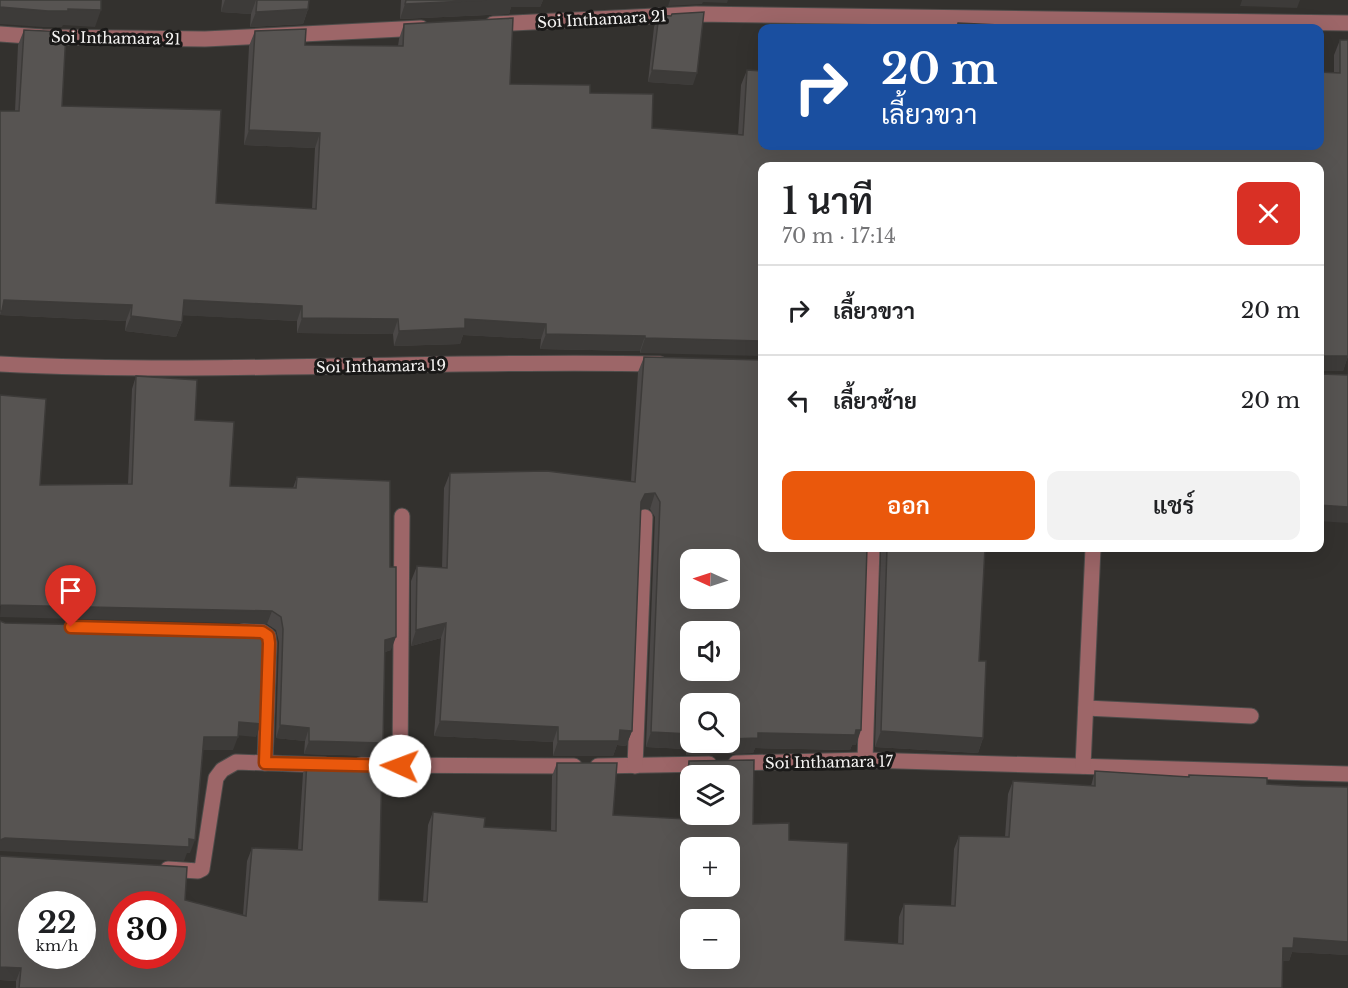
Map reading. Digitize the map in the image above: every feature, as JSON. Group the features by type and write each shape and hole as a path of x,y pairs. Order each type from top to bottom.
{"street":[{"name":"Soi Inthamara 21","path":"474,25 696,14 1348,23"},
{"name":"Soi Inthamara 21","path":"0,34 205,39 439,27"},
{"name":"Soi Inthamara 19","path":"0,364 73,368 199,368 594,362 678,364"},
{"path":"400,766 402,516"},
{"path":"635,766 645,517"},
{"path":"865,760 872,552"},
{"path":"1083,766 1092,552"},
{"path":"226,631 262,632 268,636 265,763"},
{"path":"1086,708 1251,716"},
{"name":"Soi Inthamara 17","path":"151,869 198,871 202,869 216,778 222,770 236,762 400,766 635,766 865,760 1348,774"}],"building":[{"path":"0,0 101,0 101,10 48,11 0,7"},
{"path":"257,0 309,0 308,9 256,12"},
{"path":"406,0 487,0 405,4"},
{"path":"704,12 697,73 652,70 659,15"},
{"path":"513,18 510,84 590,85 590,93 653,94 652,128 743,135 747,70 758,71 758,150 1324,150 1324,72 1340,73 1340,40 1348,40 1348,356 1324,356 1324,162 758,162 758,341 546,334 546,324 465,319 465,328 399,331 398,319 302,318 302,306 184,300 182,322 131,316 132,305 4,300 2,311 0,311 0,111 19,111 24,30 66,32 62,106 221,110 216,203 316,209 320,133 249,130 255,31 306,29 305,45 403,46 404,24"},
{"path":"644,357 758,360 758,552 867,552 861,730 856,730 855,735 758,733 758,738 740,739 740,693 680,693 680,733 651,732 660,502 655,493 645,494 641,502 632,731 620,730 619,741 558,741 558,727 440,721 446,623 416,630 417,566 447,568 450,473 547,471 635,482"},
{"path":"1324,374 1348,375 1348,507 1324,505"},
{"path":"136,376 197,380 195,420 234,422 230,486 296,488 297,477 390,481 390,567 396,567 396,637 385,640 383,743 309,741 309,728 280,725 283,629 281,617 272,611 0,605 0,395 46,399 40,485 132,484"},
{"path":"887,552 985,552 979,661 986,661 983,738 881,731"},
{"path":"0,621 5,623 264,629 261,724 239,722 238,737 204,737 195,840 189,839 189,847 5,838 0,840"},
{"path":"307,760 382,762 379,900 427,902 433,812 485,818 484,827 556,831 557,763 617,763 613,815 680,819 680,825 740,825 740,765 689,765 689,761 754,760 753,824 789,823 789,840 848,843 845,940 903,944 904,904 955,906 959,836 1009,837 1013,781 1095,786 1095,771 1189,777 1189,775 1267,778 1267,784 1348,787 1348,942 1294,938 1293,948 1283,948 1282,988 19,988 21,969 96,969 96,891 18,891 18,968 0,967 0,856 187,867 186,891 108,891 108,969 186,969 186,900 246,916 252,848 302,850"}],"route":[{"path":"71,627 262,632 268,636 269,643 265,763 400,766"}]}
